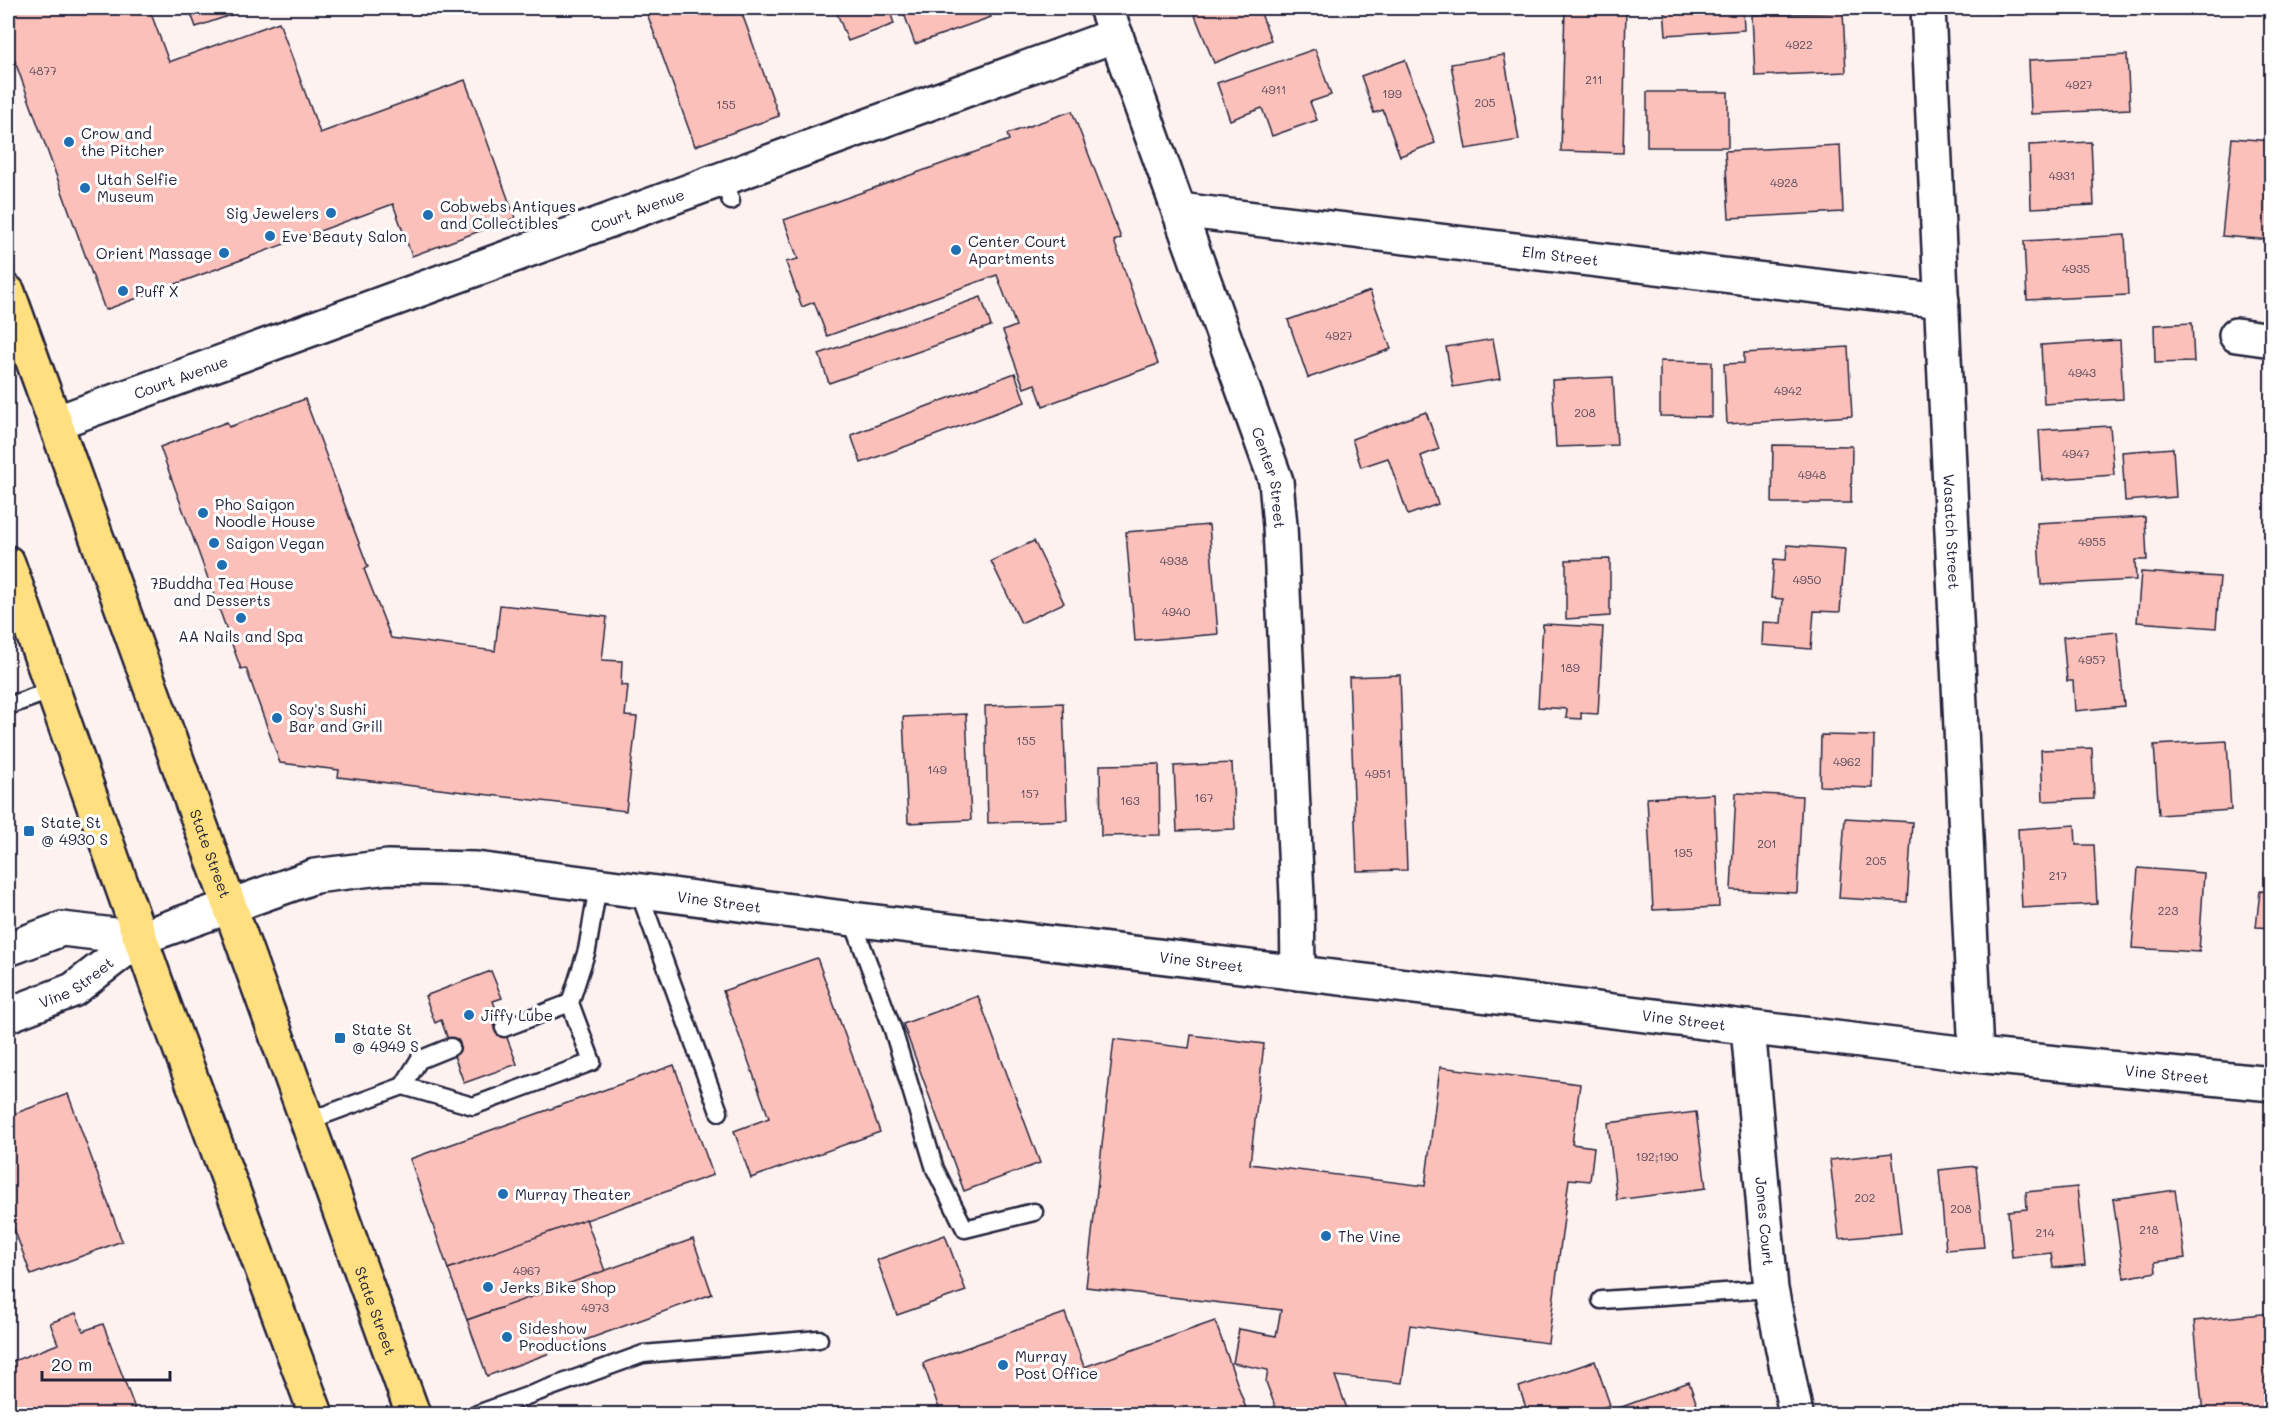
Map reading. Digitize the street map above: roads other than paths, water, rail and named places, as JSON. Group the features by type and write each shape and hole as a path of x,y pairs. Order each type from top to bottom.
{"main road":[{"name":"State Street","path":"8,292 413,1414"},
{"path":"8,563 140,938 316,1414"}],"street":[{"name":"Wasatch Street","path":"1928,8 1976,1055"},
{"name":"Court Avenue","path":"55,423 726,190 1111,21"},
{"name":"Center Street","path":"1111,21 1276,481 1294,824 1298,973"},
{"name":"Elm Street","path":"1179,210 1942,301"},
{"path":"2236,335 2271,340"},
{"name":"Vine Street","path":"8,1015 73,990 140,938 315,876 388,867 476,869 852,919 1976,1055 2271,1084"},
{"name":"Vine Street","path":"8,949 62,929 140,938"},
{"name":"Jones Court","path":"1748,1027 1771,1289 1796,1414"}],"lane":[{"path":"8,706 53,690"},
{"path":"308,1121 403,1086 473,1106 592,1062 570,1003 587,950 598,886"},
{"path":"639,892 719,1113"},
{"path":"852,919 893,1030 935,1169 965,1229 1034,1212"},
{"path":"504,1028 570,1003"},
{"path":"403,1086 419,1060 451,1047"},
{"path":"1601,1300 1771,1289"},
{"path":"477,1414 643,1354 819,1339"}],"place":[{"name":"Crow and the Pitcher","path":"69,142"},
{"name":"Utah Selfie Museum","path":"85,188"},
{"name":"Sig Jewelers","path":"331,213"},
{"name":"Cobwebs Antiques and Collectibles","path":"428,215"},
{"name":"Eve Beauty Salon","path":"270,236"},
{"name":"Center Court Apartments","path":"956,250"},
{"name":"Orient Massage","path":"224,253"},
{"name":"Puff X","path":"123,291"},
{"name":"Pho Saigon Noodle House","path":"203,513"},
{"name":"Saigon Vegan","path":"214,543"},
{"name":"7Buddha Tea House and Desserts","path":"222,565"},
{"name":"AA Nails and Spa","path":"241,618"},
{"name":"Soy's Sushi Bar and Grill","path":"277,718"},
{"name":"State St @ 4930 S","path":"29,831"},
{"name":"Jiffy Lube","path":"469,1015"},
{"name":"State St @ 4949 S","path":"340,1038"},
{"name":"Murray Theater","path":"503,1194"},
{"name":"The Vine","path":"1326,1236"},
{"name":"Jerks Bike Shop","path":"488,1287"},
{"name":"Sideshow Productions","path":"507,1337"},
{"name":"Murray Post Office","path":"1003,1365"}]}
